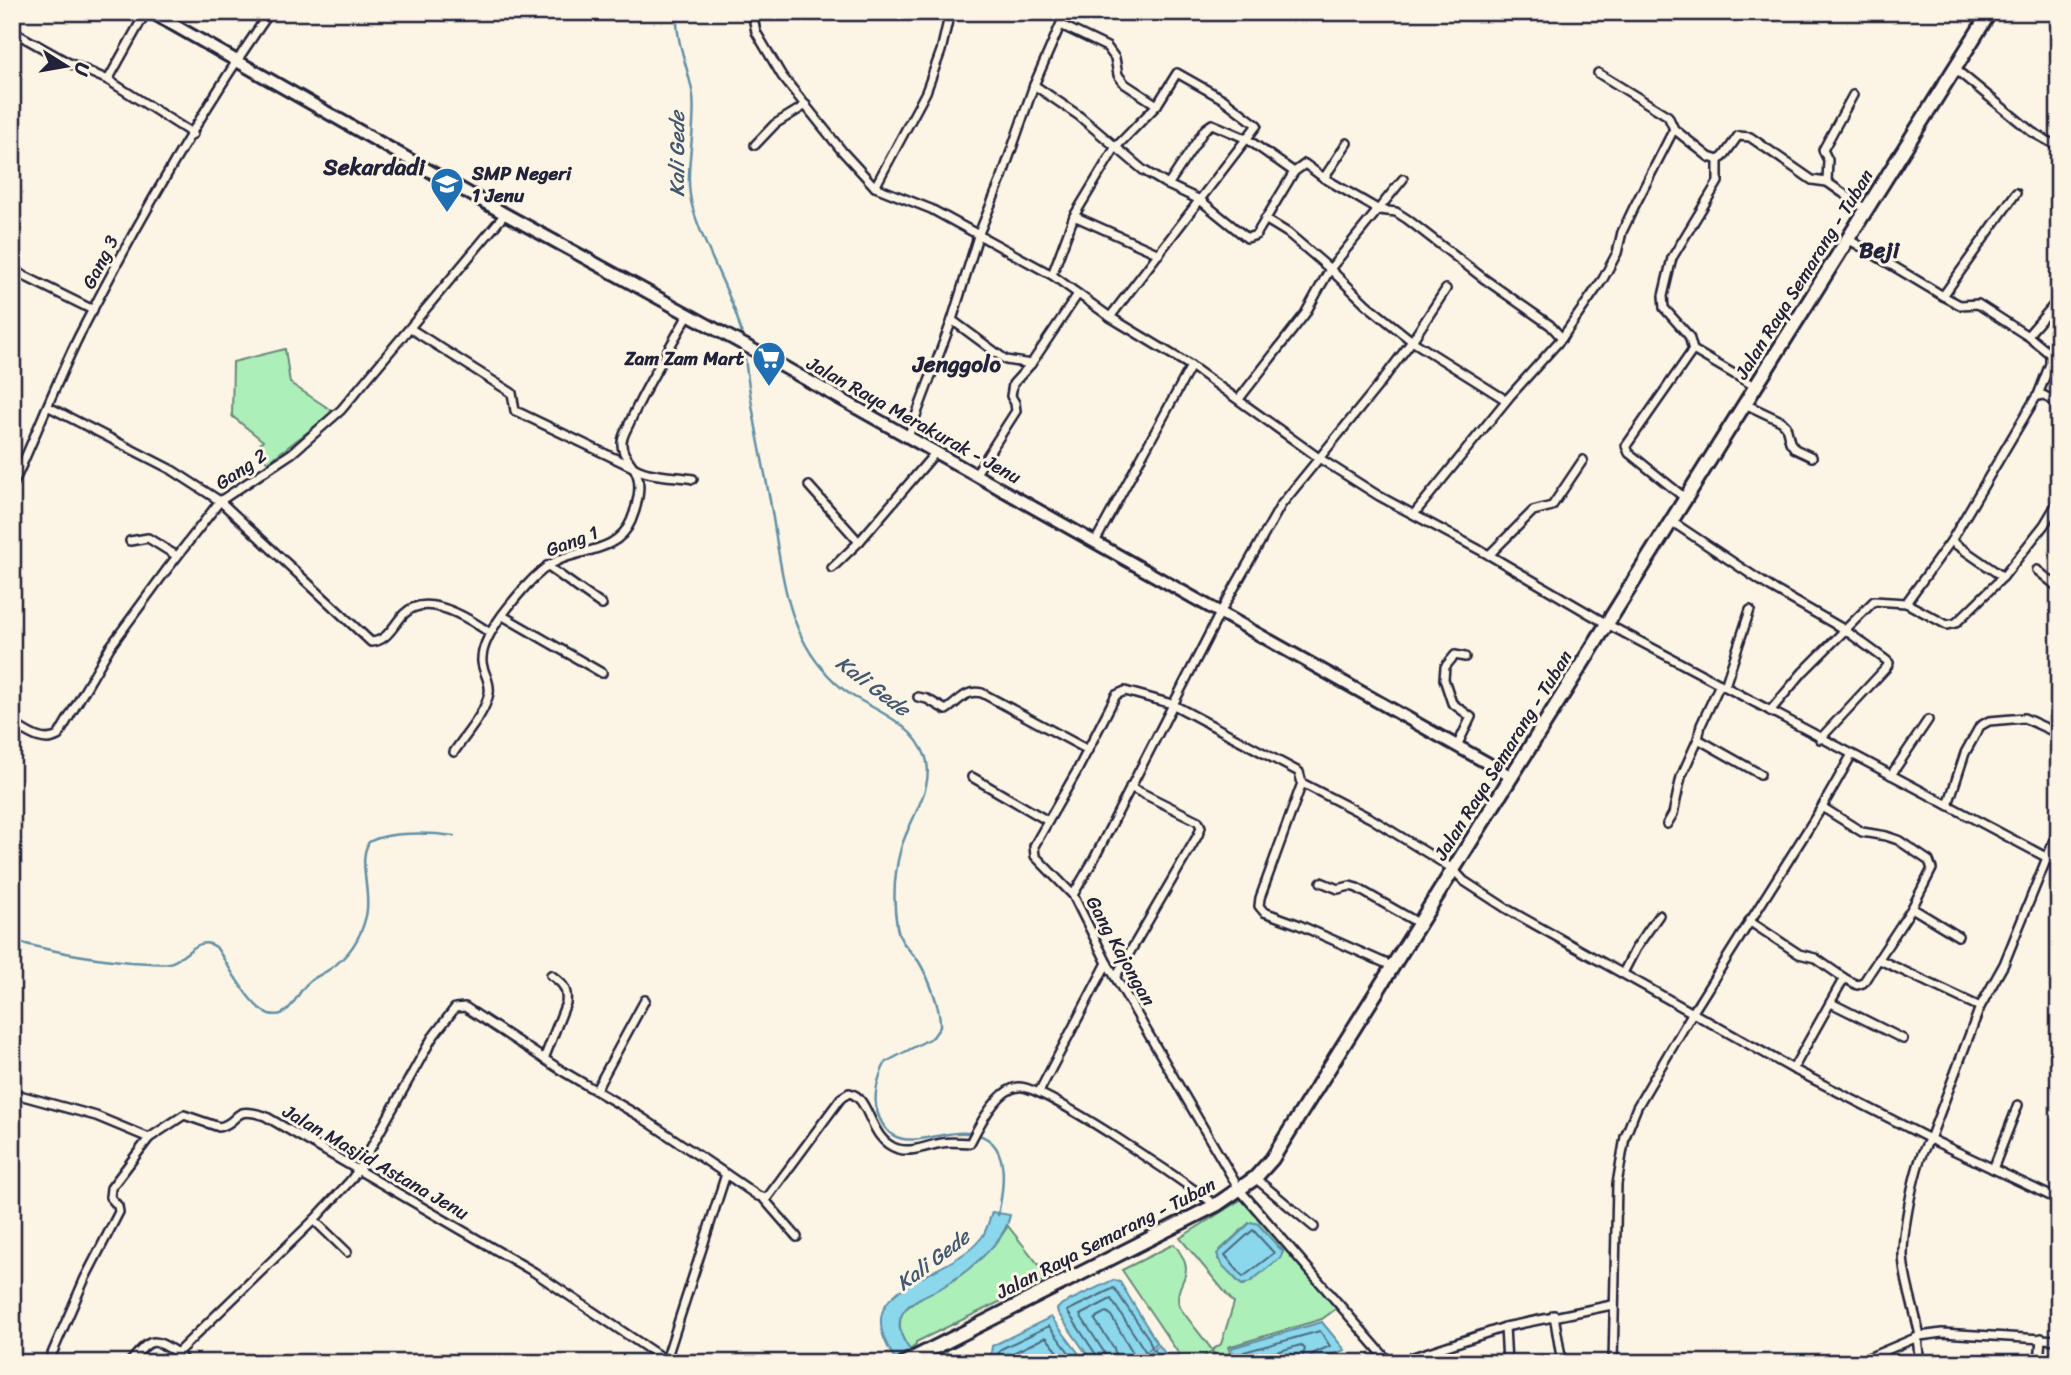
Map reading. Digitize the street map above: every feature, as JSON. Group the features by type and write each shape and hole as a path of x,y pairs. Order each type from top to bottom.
{"highway":[{"name":"Jalan Raya Semarang - Tuban","path":"904,1363 1216,1205 1255,1178 1272,1159 1990,12"}],"main road":[{"name":"Jalan Raya Merakurak - Jenu","path":"149,12 1512,777"}],"street":[{"path":"108,80 149,12"},
{"name":"Gang 3","path":"12,487 93,310 137,224 235,62 270,12"},
{"path":"752,12 756,32 782,76 842,151 876,187 931,209 1052,275 1111,317 1191,366 1369,490 1489,555 1607,624 2059,864"},
{"path":"876,187 926,92 941,51 950,12"},
{"path":"908,437 952,320 978,236 1034,85 1061,25 1063,13"},
{"path":"1061,25 1107,47 1115,58 1118,75 1125,84 1157,105"},
{"path":"12,31 69,63 108,80 193,134"},
{"path":"1954,68 2032,132 2059,147"},
{"path":"1052,275 1074,216 1115,148 1157,105 1177,73 1223,99 1255,122 1257,128 1111,317"},
{"path":"1598,73 1668,116 1674,130 1709,157 1718,160"},
{"path":"1034,85 1078,115 1115,148 1168,185 1200,200 1247,238 1256,234 1294,172 1305,164 1379,210 1396,212 1407,219 1483,278 1550,325 1562,338"},
{"path":"1827,182 1828,160 1823,150 1853,95"},
{"path":"755,145 775,124 806,105"},
{"path":"1168,185 1209,125 1216,125 1247,139 1294,172"},
{"path":"1414,514 1506,400 1562,338 1603,279 1617,253 1622,232 1674,130"},
{"path":"1718,160 1738,136 1744,135 1812,180 1827,182 1867,210"},
{"path":"1324,178 1347,143"},
{"path":"1718,160 1718,182 1672,258 1663,296 1664,308 1689,336 1693,350 1756,387"},
{"path":"1239,399 1305,314 1330,269 1403,179"},
{"path":"1943,296 2015,193"},
{"name":"Gang 2","path":"12,723 42,740 51,740 58,736 110,647 220,501 316,434 341,410 505,214"},
{"path":"1074,216 1159,254"},
{"path":"1265,219 1288,233 1367,305 1412,341 1506,400"},
{"path":"1848,239 1943,296 1960,304 1978,304 2027,335 2048,351 2051,357 2038,395 1951,541 1906,603"},
{"path":"12,270 93,310"},
{"name":"Gang Kajongan","path":"1392,1363 1239,1189 1107,963 1073,895 1220,613 1281,505 1412,341 1446,289"},
{"path":"975,475 1016,411 1016,403 1011,397 1013,384 1031,364 1078,294"},
{"path":"2027,335 2059,299"},
{"name":"Gang 1","path":"454,752 479,716 489,693 481,659 490,633 503,616 527,585 547,566 561,559 608,546 629,525 639,490 638,477 622,449 625,431 642,395 688,315"},
{"path":"952,320 1006,360 1031,364"},
{"path":"411,329 512,393 515,411 643,471 693,479"},
{"path":"1685,498 1626,449 1693,350"},
{"path":"1096,542 1191,366"},
{"path":"2038,395 2059,404"},
{"path":"1745,404 1781,421 1796,449 1812,457"},
{"path":"49,407 172,470 220,501 371,642 383,639 405,613 419,607 453,610 490,633"},
{"path":"832,568 936,452"},
{"path":"1489,555 1534,511 1552,506 1583,460"},
{"path":"809,486 859,541"},
{"path":"1770,711 1803,671 1874,601 1906,603 1950,626 1956,623 2003,577 2044,525 2059,500"},
{"path":"1671,521 1845,631 1889,663 1820,739"},
{"path":"130,541 148,538 177,556"},
{"path":"1951,541 2003,577"},
{"path":"547,566 602,605"},
{"path":"2038,570 2059,588"},
{"path":"1667,824 1673,814 1681,777 1698,739 1701,724 1723,685 1750,610"},
{"path":"503,616 602,673"},
{"path":"1457,746 1471,717 1452,704 1444,675 1455,655 1465,657"},
{"path":"1073,895 1035,856 1034,846 1120,692 1125,691 1172,704 1299,772 1302,783 1259,906 1264,912 1394,967"},
{"path":"918,697 946,710 966,693 982,693 1088,750"},
{"path":"1948,805 1965,753 1980,726 1989,721 2024,718 2059,734"},
{"path":"1891,775 1928,720"},
{"path":"1698,739 1760,774"},
{"path":"1613,1363 1612,1305 1617,1184 1625,1137 1637,1107 1693,1012 1822,807 1851,755"},
{"path":"972,777 1048,821"},
{"path":"1302,783 1362,814 1453,869 1471,886 1507,909 1793,1069 1930,1139 2059,1199"},
{"path":"1116,976 1201,827 1198,821 1130,787"},
{"path":"1749,921 1799,954 1815,958 1844,978 1861,985 1912,908 1932,869 1931,863 1898,840 1862,832 1822,807"},
{"path":"1920,1363 1918,1337 1903,1257 1914,1183 1922,1151 1930,1139 1980,1007 2004,964 2059,828"},
{"path":"1321,882 1338,888 1357,888 1420,924"},
{"path":"1912,908 1958,936"},
{"path":"1623,973 1636,948 1659,915"},
{"path":"1878,959 1980,1007"},
{"path":"1040,1092 1107,963"},
{"path":"544,1059 567,994 566,988 551,975"},
{"path":"1793,1069 1844,978"},
{"path":"596,1090 645,1000"},
{"path":"1831,1003 1903,1039"},
{"path":"177,1353 314,1220 359,1169 432,1038 454,1008 466,1007 764,1199 797,1237"},
{"path":"764,1199 841,1098 849,1093 858,1096 873,1128 883,1140 894,1147 911,1150 945,1142 971,1141 976,1129 1009,1089 1025,1086 1040,1092 1149,1158 1216,1205"},
{"path":"12,1093 96,1116 149,1139 111,1188 110,1197 118,1206 118,1214 85,1278 48,1363"},
{"path":"1993,1169 2018,1105"},
{"name":"Jalan Masjid Astana Jenu","path":"149,1139 184,1115 221,1127 244,1111 274,1120 534,1272 667,1361"},
{"path":"632,1363 667,1361 726,1174"},
{"path":"1255,1178 1314,1227"},
{"path":"314,1220 347,1252"},
{"path":"1392,1363 1505,1327 1612,1305"},
{"path":"1554,1315 1562,1363"},
{"path":"1505,1327 1507,1363"},
{"path":"1856,1363 1918,1337 1963,1334 2059,1339"},
{"path":"2039,1363 2041,1338"},
{"path":"129,1363 153,1340 177,1353 186,1363"}],"green space":[{"path":"285,349 290,383 334,412 268,462 254,450 263,441 232,416 233,362"},
{"path":"1242,1199 1337,1308 1322,1319 1228,1347 1234,1363 1220,1363 1212,1351 1195,1363 1185,1363 1122,1270 1174,1244 1182,1255 1186,1271 1179,1289 1179,1306 1212,1350 1221,1344 1234,1303 1180,1238","holes":["1249,1223 1258,1224 1283,1251 1280,1258 1244,1285 1239,1283 1218,1259 1219,1251"]},
{"path":"1008,1226 1049,1278 916,1342 910,1350 900,1330 904,1310 997,1242"},
{"path":"945,1350 954,1363 921,1363"}],"water":[{"path":"992,1212 1010,1215 1007,1226 992,1247 961,1275 916,1300 904,1311 899,1325 903,1339 921,1363 898,1363 883,1336 881,1316 889,1300 905,1287 966,1252 982,1237"},
{"path":"1251,1222 1258,1224 1283,1252 1280,1258 1250,1282 1242,1285 1223,1266 1217,1254"},
{"path":"1113,1280 1120,1282 1157,1343 1132,1363 1093,1363 1057,1309 1062,1304"},
{"path":"1051,1317 1086,1363 998,1363 991,1353 992,1346"},
{"path":"1322,1322 1345,1350 1307,1363 1238,1363 1231,1348"},
{"path":"1159,1345 1172,1363 1137,1363"}],"waterway":[{"name":"Kali Gede","path":"677,12 678,34 694,110 689,167 690,195 698,226 733,306 743,339"},
{"name":"Kali Gede","path":"744,349 784,585 798,628 807,648 842,689 884,713 913,736 926,758 928,769 924,792 899,858 895,908 898,933 927,977 936,1003 940,1027 933,1037 886,1062 877,1088 876,1108 884,1127 901,1139 923,1139 957,1133 975,1134 987,1139 996,1147 1003,1172 998,1215"},
{"path":"12,940 85,956 160,964 175,961 198,945 209,944 216,947 254,1003 269,1014 276,1015 288,1010 303,988 343,958 357,939 366,916 364,858 369,842 398,834 454,836"}],"place":[{"name":"SMP Negeri 1 Jenu","path":"447,214"},
{"name":"Zam Zam Mart","path":"769,388"}],"district":[{"name":"Sekardadi","path":"374,167"},
{"name":"Beji","path":"1879,250"},
{"name":"Jenggolo","path":"957,364"}]}
